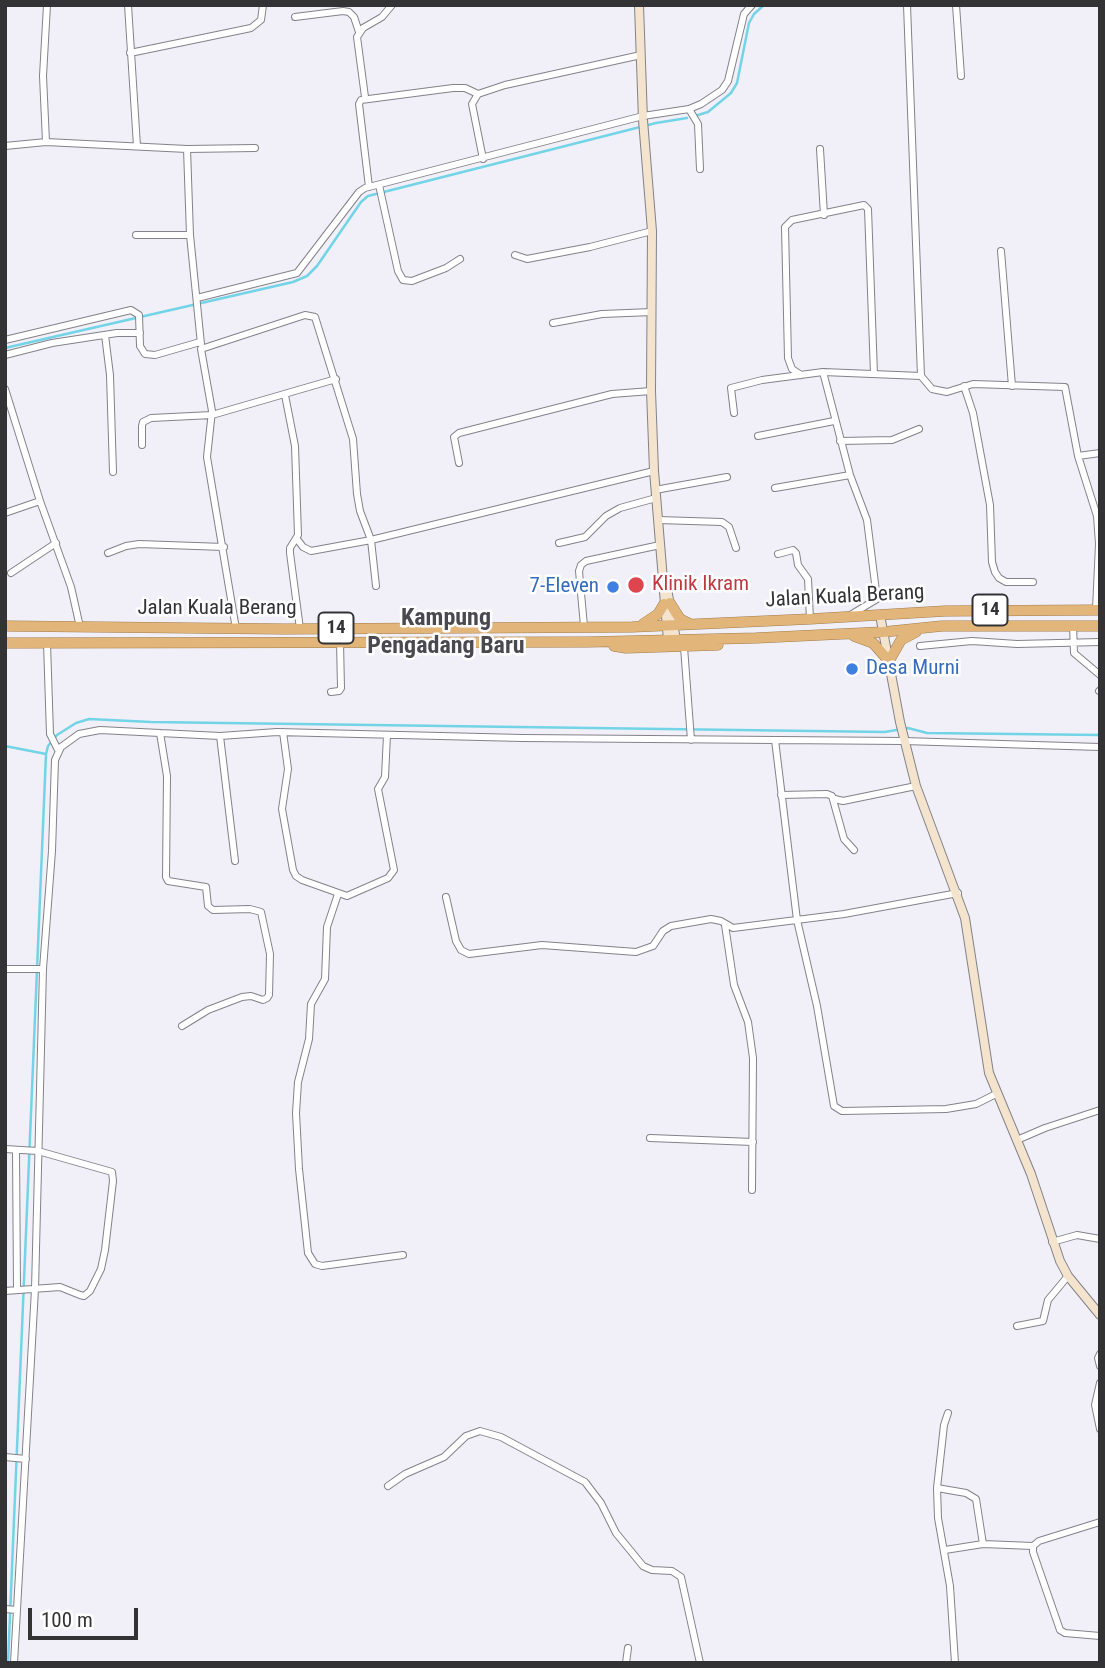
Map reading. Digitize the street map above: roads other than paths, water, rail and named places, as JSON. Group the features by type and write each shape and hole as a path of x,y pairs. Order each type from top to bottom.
{"highway":[{"path":"632,626 653,619 667,604 680,619 696,624"},
{"name":"Jalan Kuala Berang","path":"5,626 300,629 670,626 945,611 1098,610"},
{"path":"945,611 949,621 964,621 972,625"},
{"name":"Jalan Kuala Berang","path":"5,643 588,642 756,638 972,625 1100,626"},
{"path":"826,634 864,638 889,661 901,640 915,633 942,626"},
{"name":"Jalan Kuala Berang","path":"588,642 626,648 684,647 733,644 756,638"}],"main road":[{"path":"639,5 643,118 652,230 651,391 654,471 672,640"},
{"path":"880,615 900,722 916,786 958,894 970,944 984,1050 996,1094 1031,1174 1052,1242 1068,1276 1100,1315"}],"street":[{"path":"46,142 43,76 47,5"},
{"path":"128,5 137,146"},
{"path":"130,53 251,28 261,20 263,5"},
{"path":"365,97 357,37 359,32 387,12 392,5"},
{"path":"197,303 298,273 359,192 369,187 379,187 643,118 689,109 712,98 728,81 744,14 752,5"},
{"path":"907,5 921,376 927,386 947,392 973,384 1065,387 1078,456 1097,516 1098,610"},
{"path":"956,5 961,76"},
{"path":"295,18 343,11 354,17 359,32"},
{"path":"483,159 471,104 478,94 505,85 641,55"},
{"path":"369,187 359,104 365,97 453,88 465,88 478,94"},
{"path":"689,109 698,124 700,169"},
{"path":"5,146 46,142 187,149 255,148"},
{"path":"187,149 190,234 201,346 212,415 207,457 236,629"},
{"path":"820,149 824,215"},
{"path":"379,187 402,280 412,281 446,268 460,259"},
{"path":"801,375 792,369 788,358 785,227 792,220 864,205 868,209 874,374"},
{"path":"514,255 527,259 590,247 652,230"},
{"path":"135,235 190,234"},
{"path":"1001,251 1012,386"},
{"path":"5,340 125,311 137,312 141,349 149,355 201,346 310,314 315,317 353,439 360,511 371,540 376,586"},
{"path":"552,323 602,314 652,312"},
{"path":"5,355 52,342 140,333"},
{"path":"105,335 110,375 113,472"},
{"path":"734,413 731,388 762,380 823,372 921,376"},
{"path":"823,372 850,475 867,520 877,599 846,617"},
{"path":"142,445 142,426 147,420 212,415 336,379"},
{"path":"964,386 973,413 988,493 992,562 995,572 1006,582 1033,582"},
{"path":"5,389 40,501 71,587 80,627"},
{"path":"459,463 454,439 459,433 612,394 651,391"},
{"path":"285,395 295,446 298,540 303,547 311,551 371,540 654,471"},
{"path":"758,436 834,421"},
{"path":"840,441 892,440 919,429"},
{"path":"1078,456 1100,453"},
{"path":"775,488 850,475"},
{"path":"559,543 585,537 606,516 620,508 656,494 727,477"},
{"path":"5,513 40,501"},
{"path":"658,520 722,522 729,527 736,548"},
{"path":"298,540 290,548 290,553 300,629"},
{"path":"10,573 56,543"},
{"path":"108,553 139,544 223,547"},
{"path":"584,626 579,571 581,565 586,561 660,545"},
{"path":"778,554 793,550 796,553 797,565 808,579 810,619"},
{"path":"972,625 972,641"},
{"path":"1017,644 1018,625"},
{"path":"1073,625 1074,653 1100,675"},
{"path":"920,646 972,641 1017,644 1100,642"},
{"path":"331,692 341,688 340,642"},
{"path":"14,1663 11,1609 26,1459 41,969 52,851 57,748 50,734 47,643"},
{"path":"684,647 690,737"},
{"path":"57,748 88,730 220,736 282,732 690,737 904,740 1100,747"},
{"path":"282,732 288,769 282,808 293,870 302,880 338,894 353,895 388,878 394,870 377,789 385,776 387,735"},
{"path":"160,733 166,766 166,877 168,881 206,887 208,906 213,911 250,909 261,912 270,954 267,998 259,1000 251,996 242,997 208,1010 182,1026"},
{"path":"220,736 235,861"},
{"path":"775,740 797,920 817,1006 834,1106 837,1109 946,1109 976,1104 996,1094"},
{"path":"781,795 827,794 843,801 916,786"},
{"path":"835,799 844,839 854,850"},
{"path":"338,894 327,928 325,979 311,1004 309,1040 298,1082 299,1169 308,1253 315,1264 322,1266 404,1255"},
{"path":"446,897 456,941 461,950 470,954 542,945 636,952 653,946 663,931 671,926 712,919 733,928 958,894"},
{"path":"725,925 734,985 743,1007 751,1041 754,1080 752,1190"},
{"path":"5,969 41,969"},
{"path":"1017,1140 1100,1110"},
{"path":"650,1138 752,1143"},
{"path":"5,1149 35,1152 112,1172 113,1181 105,1250 101,1269 90,1291 84,1296 65,1287 5,1291"},
{"path":"18,1290 19,1151"},
{"path":"1052,1242 1077,1235 1100,1239"},
{"path":"1017,1326 1043,1321 1045,1306 1051,1294 1068,1276"},
{"path":"1100,1354 1100,1366"},
{"path":"1100,1382 1096,1405 1100,1429"},
{"path":"947,1413 937,1488 938,1518 950,1586 955,1663"},
{"path":"388,1486 405,1474 444,1457 466,1436 480,1431 501,1437 585,1482 616,1533 643,1566 652,1570 672,1571 681,1577 700,1663"},
{"path":"7,1457 26,1459"},
{"path":"937,1488 966,1493 976,1499 983,1544"},
{"path":"945,1550 983,1544 1036,1543 1100,1522"},
{"path":"1036,1543 1033,1552 1060,1630 1065,1633 1100,1636"},
{"path":"626,1663 628,1648"}],"waterway":[{"path":"695,116 708,112 731,93 737,83 749,23 764,5"},
{"path":"5,348 293,282 307,276 317,266 361,202 368,196 656,123 687,118"},
{"path":"8,1663 46,754 48,746 57,735 76,723 89,719 885,732 908,728 927,733 1100,735"},
{"path":"5,746 46,754"}],"place":[{"name":"Klinik Ikram","path":"636,585"},
{"name":"7-Eleven","path":"613,587"},
{"name":"Desa Murni","path":"852,669"}],"district":[{"name":"Kampung Pengadang Baru","path":"446,633"}]}
